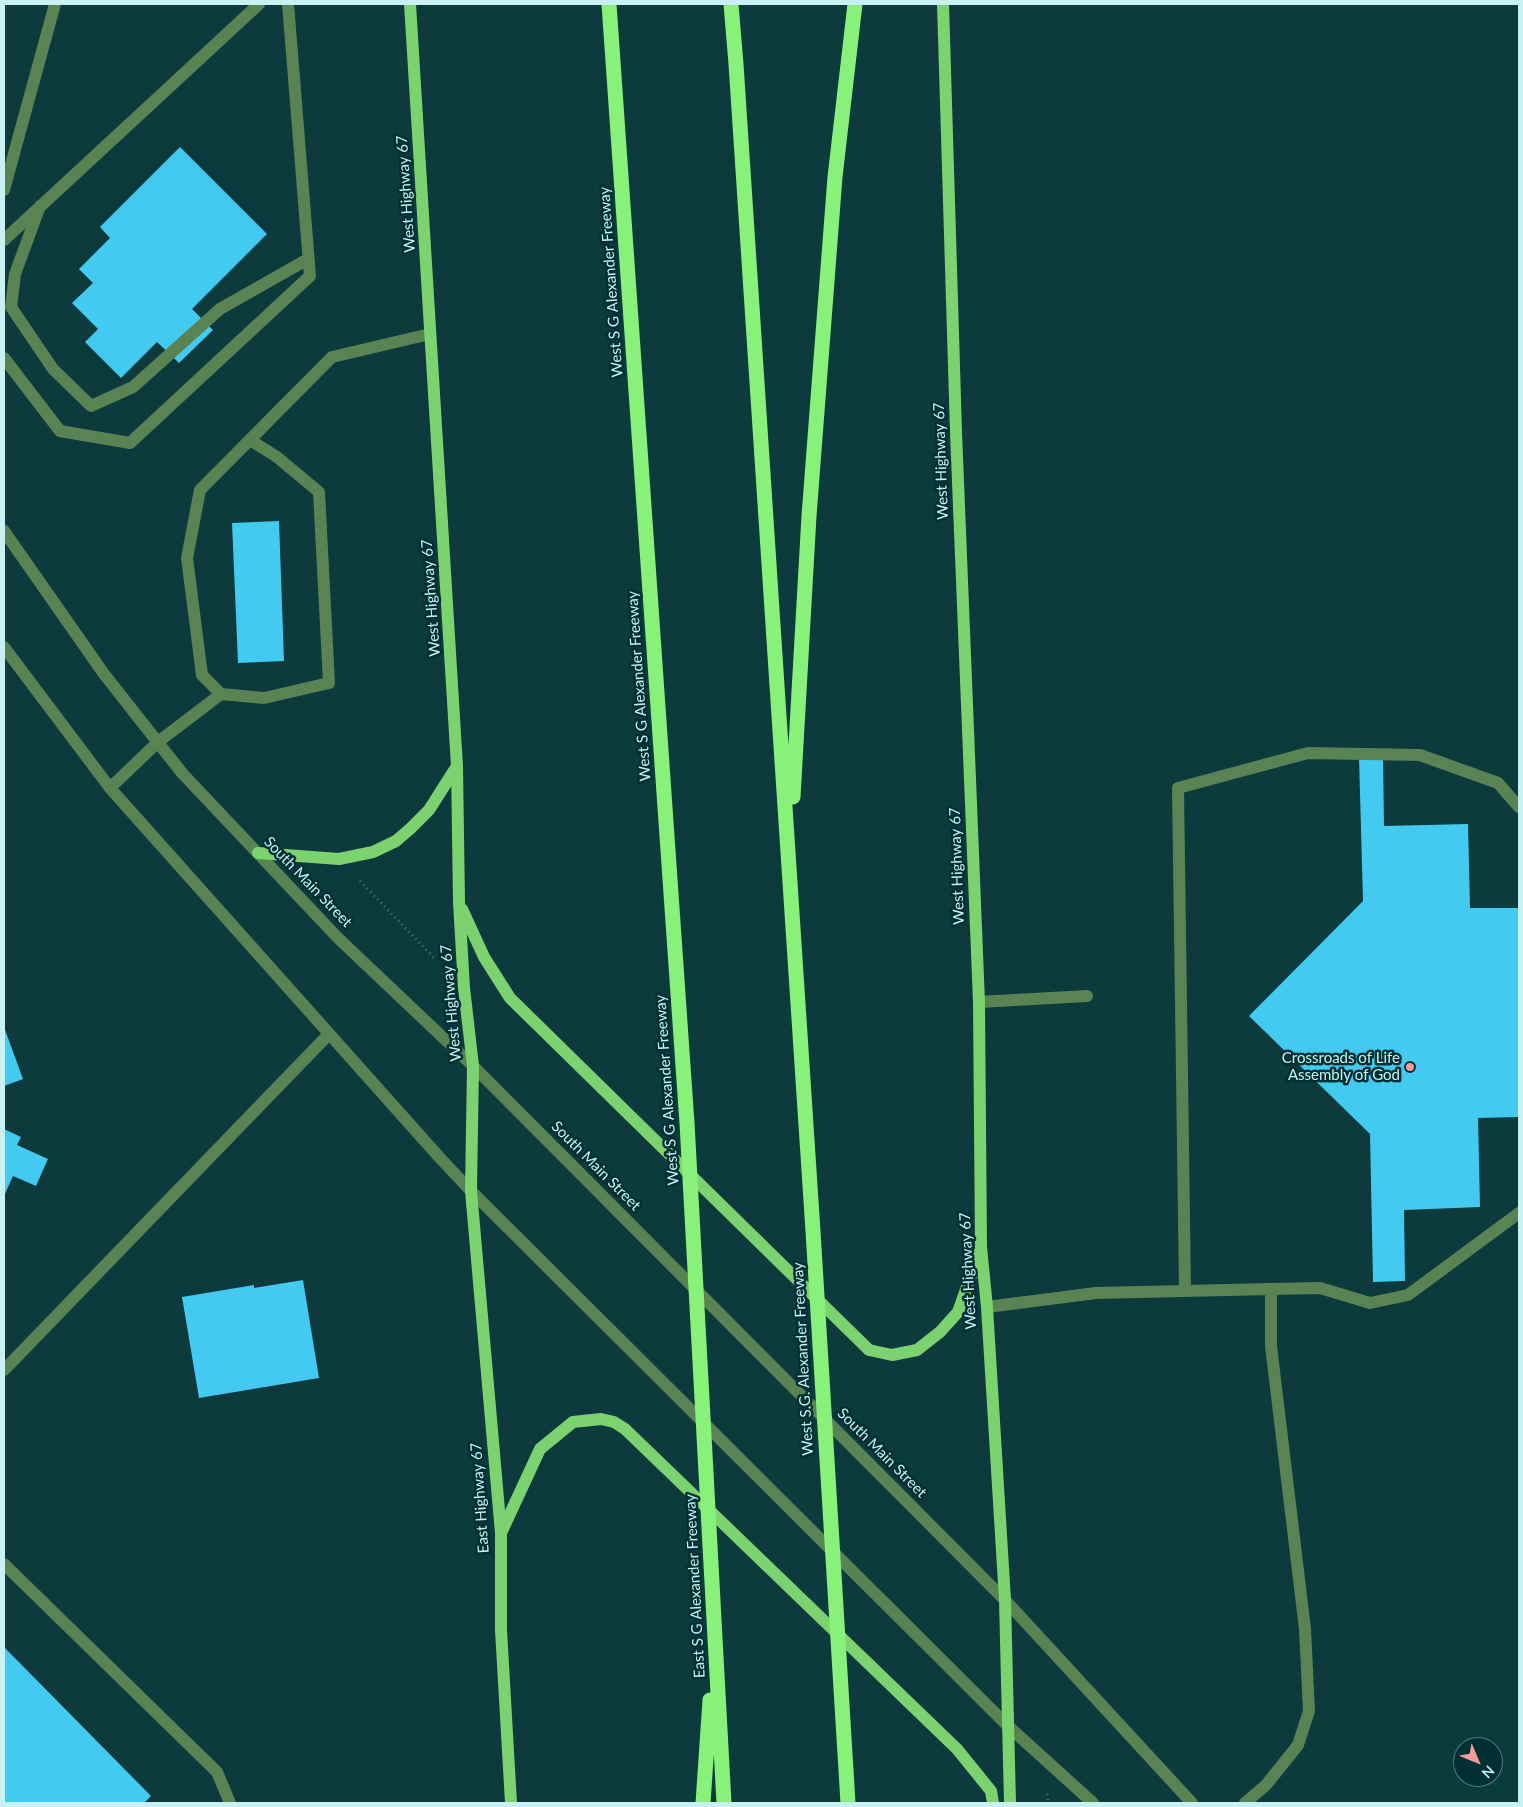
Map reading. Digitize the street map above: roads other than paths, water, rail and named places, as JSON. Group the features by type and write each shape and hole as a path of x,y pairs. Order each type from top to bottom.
{"highway":[{"name":"West S G Alexander Freeway","path":"609,4 688,1123 700,1366"},
{"path":"731,4 789,863"},
{"path":"789,863 809,516 836,177 855,4"},
{"name":"West S.G. Alexander Freeway","path":"789,863 848,1803"},
{"name":"East S G Alexander Freeway","path":"700,1366 724,1803"},
{"path":"703,1803 715,1636"}],"main road":[{"name":"West Highway 67","path":"410,4 457,766 459,902 464,988 473,1066 471,1191"},
{"name":"West Highway 67","path":"943,4 956,422 979,1002 981,1247 987,1307 1005,1600 1008,1726"},
{"path":"258,853 339,859 373,852 396,841 429,810 457,766"},
{"path":"459,902 484,957 510,998 869,1350 892,1355 916,1350 940,1332 958,1312 981,1247"},
{"name":"East Highway 67","path":"471,1191 501,1532 502,1630 511,1803"},
{"path":"501,1532 540,1449 573,1422 601,1419 614,1422 632,1436 957,1749 991,1791 993,1803"},
{"path":"1008,1726 1010,1803"}],"street":[{"path":"4,190 56,4"},
{"path":"4,240 259,4"},
{"path":"4,358 60,431 130,443 310,276 288,4"},
{"path":"40,206 15,274 11,307 53,370 91,406 133,387 220,309 308,259"},
{"path":"250,440 277,457 319,492 329,684 264,698 221,694 202,675 187,558 200,490 332,357 430,334"},
{"name":"South Main Street","path":"4,530 104,674 182,773 338,938 473,1066 1005,1600 1192,1803"},
{"path":"4,647 110,788 471,1191 1008,1726 1092,1803"},
{"path":"110,788 158,742 221,694"},
{"path":"1185,1291 1178,788 1308,753 1420,755 1498,783 1519,807"},
{"path":"979,1002 1087,996"},
{"path":"4,1370 329,1034"},
{"path":"987,1307 1096,1293 1320,1288 1370,1303 1408,1295 1519,1213"},
{"path":"1245,1803 1266,1785 1298,1745 1309,1711 1305,1629 1271,1346 1271,1289"},
{"path":"4,1564 217,1772 230,1803"}],"place":[{"name":"Crossroads of Life Assembly of God","path":"1410,1067"}]}
